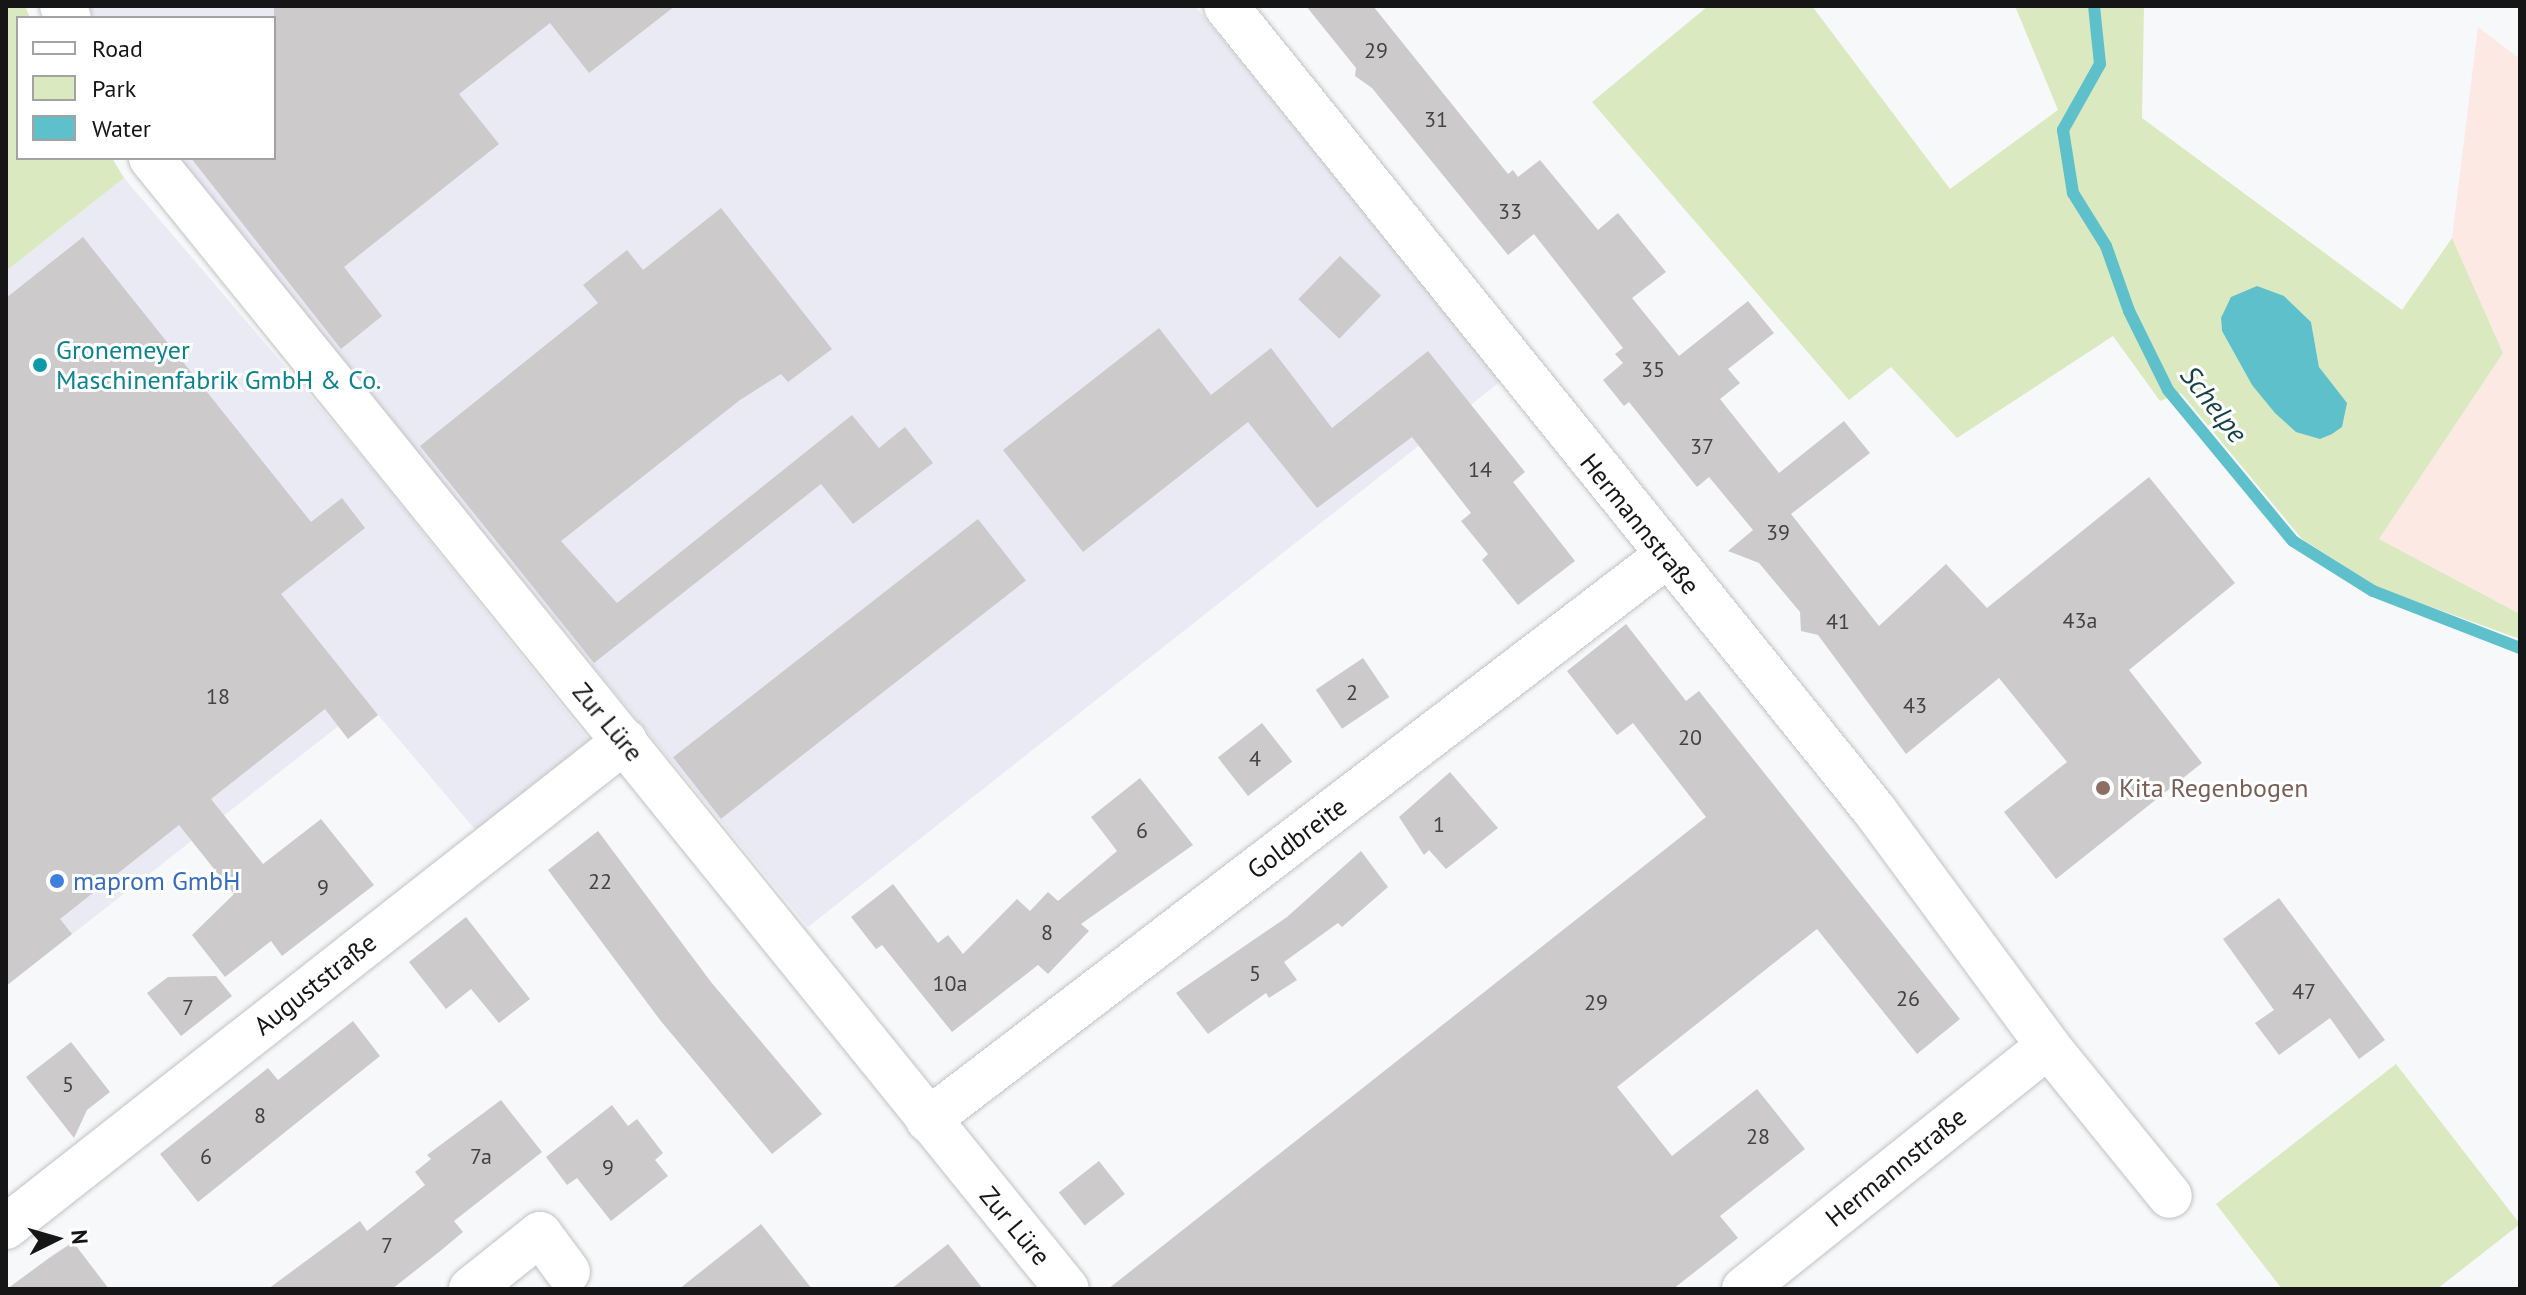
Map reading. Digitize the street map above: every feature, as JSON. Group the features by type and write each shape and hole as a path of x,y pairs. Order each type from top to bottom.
{"street":[{"name":"Hermannstraße","path":"1226,6 1665,557 1875,811 2048,1046 2170,1196"},
{"name":"Zur Lüre","path":"153,160 812,968 928,1120 1064,1288"},
{"name":"Goldbreite","path":"928,1120 1665,557"},
{"name":"Auguststraße","path":"6,1227 625,741"},
{"name":"Hermannstraße","path":"1744,1289 2048,1046"},
{"path":"471,1289 540,1234 568,1272"}],"shaded area":[{"path":"83,6 1195,6 1501,381 808,927 177,160 276,160 276,16 89,16"},
{"path":"2478,27 2520,59 2520,614 2379,539 2503,353 2452,238"},
{"path":"124,178 364,459 593,745 478,833 368,703 6,986 6,271"}],"green space":[{"path":"6,6 25,6 29,16 16,16 16,160 113,160 124,178 6,271"},
{"path":"1708,6 1812,6 1950,189 2058,110 2015,6 2144,6 2142,118 2402,310 2452,238 2503,353 2379,539 2520,614 2520,639 2379,588 2302,539 2181,393 2160,401 2113,336 1957,438 1891,367 1849,400 1592,102","holes":["2284,296 2311,322 2319,367 2329,382 2252,385 2222,331 2221,318"]},
{"path":"2396,1064 2520,1224 2437,1289 2282,1289 2216,1204"}],"water":[{"path":"2257,286 2284,296 2311,322 2319,367 2347,403 2342,427 2332,434 2320,439 2296,432 2275,413 2252,385 2222,331 2221,318 2231,297"}],"building":[{"path":"274,6 675,6 589,73 550,23 459,94 499,144 344,267 382,316 341,349 193,160 276,160"},
{"path":"1306,6 1373,6 1508,174 1513,170 1518,177 1540,160 1598,230 1618,213 1666,272 1632,298 1679,356 1748,301 1774,333 1728,369 1740,383 1720,399 1779,473 1844,421 1870,453 1791,514 1879,626 1946,564 1987,608 2149,477 2235,583 2129,670 2202,763 2056,879 2004,812 2067,762 1999,678 1906,754 1818,635 1801,631 1800,612 1759,563 1728,551 1753,530 1709,477 1697,487 1629,402 1624,406 1603,380 1623,363 1615,354 1623,348 1534,234 1508,255 1372,88 1355,76 1356,68"},
{"path":"721,208 832,349 788,382 781,374 740,400 561,541 617,603 852,415 879,448 905,427 933,463 853,524 821,484 594,663 420,446 598,303 583,285 627,250 643,270"},
{"path":"83,237 311,522 342,498 365,528 281,594 378,715 348,739 325,709 211,799 263,864 321,819 374,885 282,956 271,941 225,977 192,935 234,894 179,825 60,919 72,934 6,986 6,298"},
{"path":"1340,256 1381,296 1339,339 1298,299"},
{"path":"1159,328 1211,395 1271,348 1332,428 1428,351 1525,472 1513,482 1575,561 1518,605 1482,560 1488,554 1461,521 1471,513 1412,437 1317,508 1248,422 1083,552 1003,450"},
{"path":"978,519 1026,580 721,819 673,757"},
{"path":"1626,624 1686,701 1699,691 1960,1019 1917,1054 1817,929 1617,1087 1672,1156 1757,1089 1805,1149 1720,1216 1738,1238 1673,1289 1108,1289 1706,817 1633,723 1617,735 1567,671"},
{"path":"1363,658 1389,697 1342,729 1316,690"},
{"path":"1262,723 1292,762 1248,796 1218,757"},
{"path":"1450,772 1498,828 1446,869 1429,850 1424,855 1399,817"},
{"path":"1140,778 1193,845 1081,924 1089,931 1048,974 1038,965 952,1032 882,945 876,949 851,917 893,884 938,943 948,935 963,954 1017,899 1030,911 1048,892 1058,901 1117,851 1091,817"},
{"path":"598,831 711,982 822,1114 772,1154 660,1020 548,870"},
{"path":"1361,851 1388,887 1342,927 1338,923 1284,962 1297,980 1269,998 1266,993 1208,1034 1176,993 1287,917"},
{"path":"2279,898 2385,1040 2359,1059 2330,1018 2279,1055 2255,1023 2274,1010 2223,939"},
{"path":"466,917 530,999 499,1023 471,989 446,1009 409,962"},
{"path":"216,976 232,996 181,1036 147,993 168,977"},
{"path":"353,1021 380,1056 198,1202 160,1154 268,1068 278,1080"},
{"path":"71,1042 110,1092 87,1110 74,1138 26,1077"},
{"path":"501,1100 542,1152 454,1221 463,1232 439,1252 392,1289 268,1289 360,1221 367,1231 425,1185 415,1172 431,1159 427,1155"},
{"path":"612,1105 628,1126 637,1119 663,1153 655,1160 668,1176 611,1221 577,1178 567,1185 546,1157"},
{"path":"1099,1161 1125,1194 1085,1225 1059,1192"},
{"path":"761,1224 812,1289 679,1289"},
{"path":"73,1242 109,1289 7,1289 49,1258"},
{"path":"948,1244 983,1289 891,1289"}],"waterway":[{"name":"Schelpe","path":"2094,6 2100,64 2063,130 2073,193 2106,246 2129,311 2168,390 2293,541 2373,591 2520,648"}],"place":[{"name":"Gronemeyer Maschinenfabrik GmbH & Co.","path":"40,365"},
{"name":"Kita Regenbogen","path":"2103,788"},
{"name":"maprom GmbH","path":"57,881"}]}
